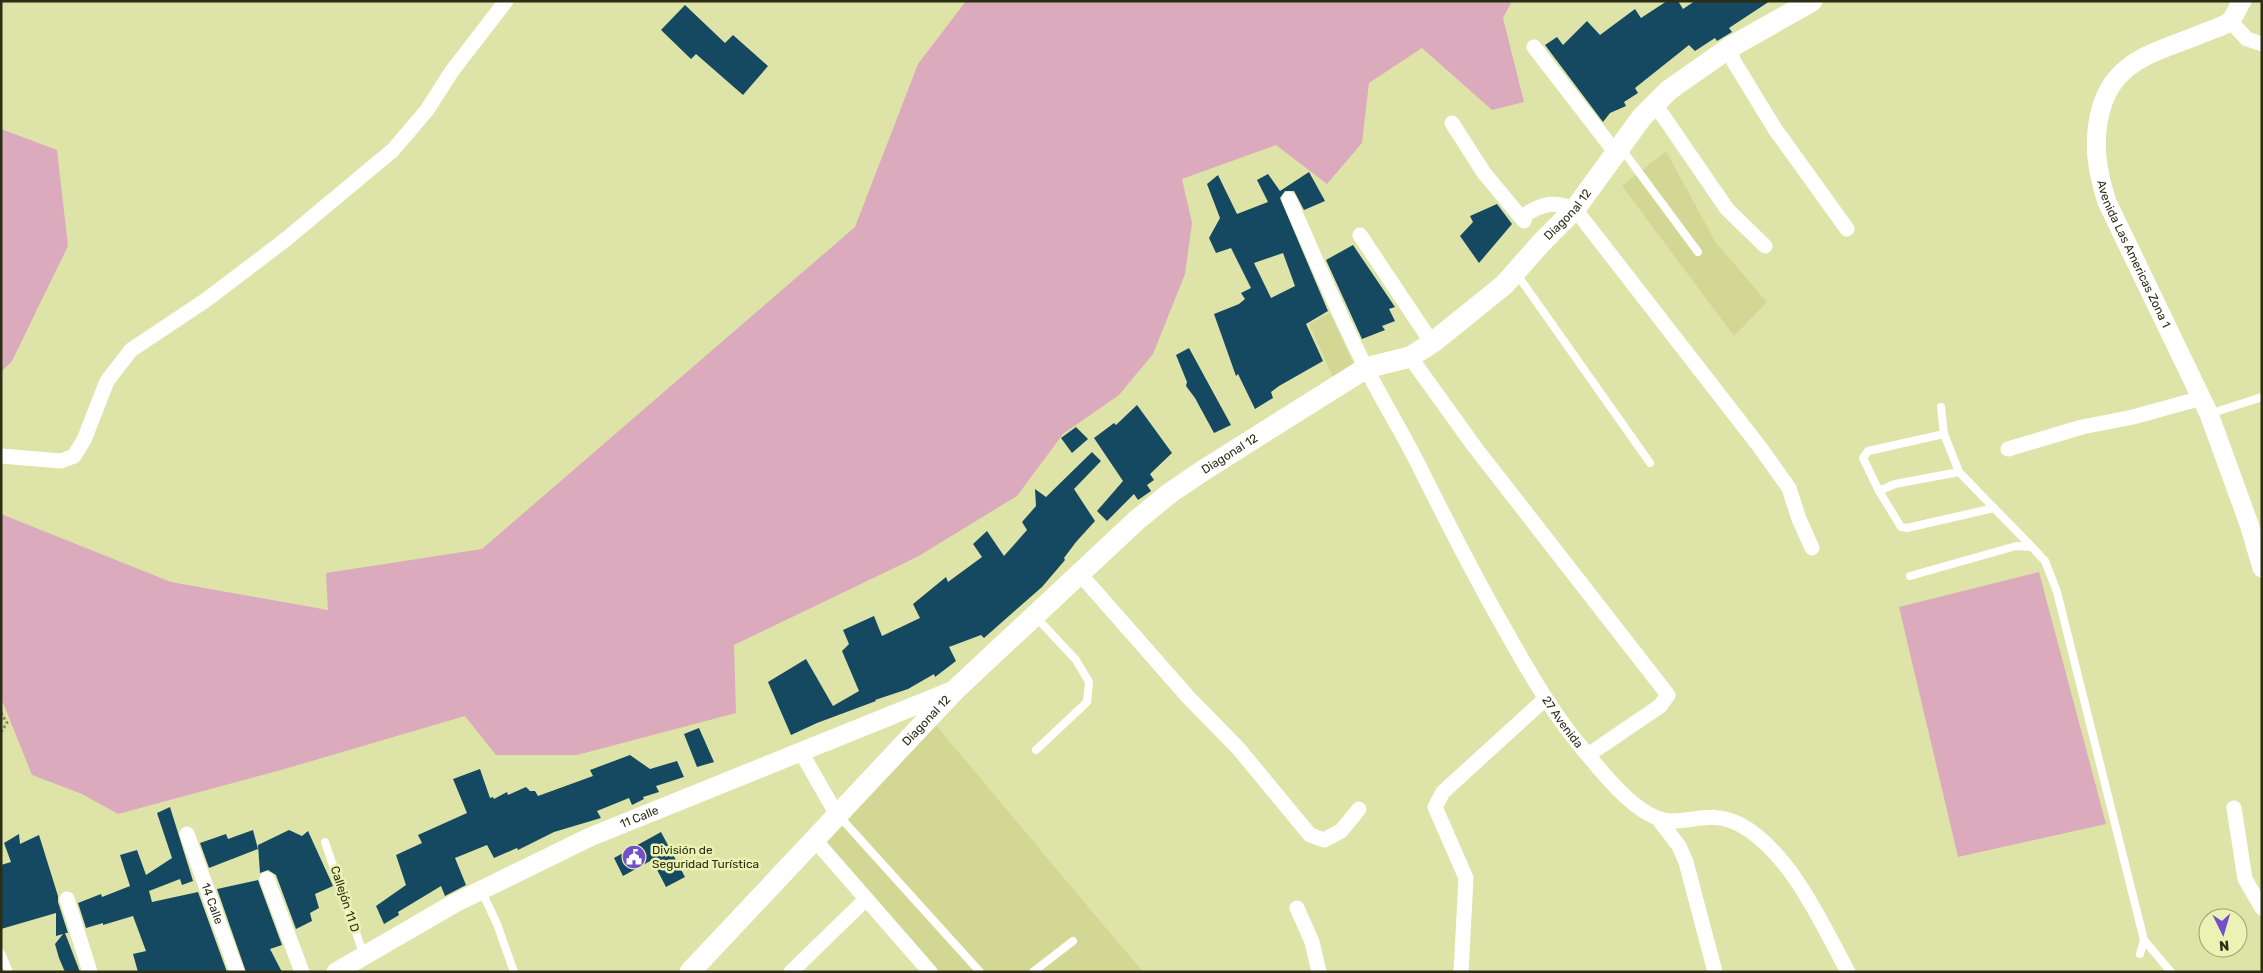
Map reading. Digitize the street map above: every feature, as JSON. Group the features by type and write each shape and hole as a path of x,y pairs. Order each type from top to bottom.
{"main road":[{"name":"Diagonal 12","path":"690,972 955,690 1137,520 1170,493 1366,368 1410,357 1432,343 1472,312 1516,273 1542,242 1575,209 1617,149 1654,104 1697,68 1812,1"}],"street":[{"path":"1,456 61,461 74,456 84,440 107,381 131,350 206,300 285,240 393,150 427,110 452,71 506,1"},
{"path":"2242,1 2230,21 2247,39 2262,44"},
{"name":"Avenida Las Americas Zona 1","path":"2230,21 2135,61 2118,74 2104,96 2097,122 2095,150 2099,176 2107,202 2206,406 2249,524 2262,568"},
{"path":"1534,47 1617,149"},
{"path":"1729,48 1734,62 1775,129 1846,229"},
{"path":"1654,104 1727,209 1765,246"},
{"path":"1452,123 1484,173 1542,242"},
{"name":"27 Avenida","path":"1288,200 1366,368 1416,458 1477,580 1545,699 1558,720 1635,806 1659,820"},
{"path":"1524,221 1525,215 1547,204 1561,204 1575,209 1759,446 1789,488 1799,519 1812,548"},
{"path":"1360,235 1432,343"},
{"path":"1410,357 1474,446 1668,695 1660,706 1588,755"},
{"path":"2008,449 2082,428 2132,417 2206,406"},
{"path":"1080,574 1189,698 1238,748 1310,835 1324,840 1342,831 1359,809"},
{"name":"11 Calle","path":"336,972 480,890 590,838 955,690"},
{"path":"1461,972 1466,878 1435,807 1443,792 1545,699"},
{"path":"801,752 837,815"},
{"path":"2234,808 2244,879 2262,908"},
{"path":"1659,820 1681,820 1714,816 1740,824 1756,836 1791,874 1848,972"},
{"path":"1659,820 1679,846 1686,862 1715,972"},
{"name":"14 Calle","path":"187,834 237,972"},
{"path":"814,839 930,972"},
{"path":"267,879 302,972"},
{"path":"68,899 90,972"},
{"path":"790,972 866,899"},
{"path":"1297,908 1312,942 1318,972"}],"lane":[{"path":"1617,149 1698,252"},
{"path":"1516,273 1650,462"},
{"path":"2206,406 2262,398"},
{"path":"1941,407 1944,434 1960,472 2045,561 2057,592 2144,940 2170,972"},
{"path":"1944,434 1868,451 1863,458 1879,491 1900,526 1907,528 1994,508"},
{"path":"1879,491 1895,484 1960,472"},
{"path":"1910,576 2016,546 2032,547"},
{"path":"1035,616 1076,660 1089,682 1087,702 1036,750"},
{"path":"837,815 850,827 980,972"},
{"name":"Callejón 11 D","path":"325,842 364,956"},
{"path":"480,890 497,924 514,972"},
{"path":"2140,954 2144,940"},
{"path":"1033,972 1073,941"},
{"path":"1,953 9,972"}],"path":[{"path":"1,713 7,723 1,732"}],"shaded area":[{"path":"966,1 1512,1 1503,18 1524,102 1492,110 1422,48 1369,83 1362,143 1327,184 1276,145 1182,179 1192,223 1185,274 1153,354 1119,395 1063,434 1017,496 917,557 734,645 736,713 577,755 496,755 465,716 281,770 118,814 82,794 32,775 1,698 1,514 171,582 328,610 326,573 482,549 855,227 918,64"},
{"path":"1,129 57,150 68,246 12,361 1,372"},
{"path":"1666,151 1716,243 1767,302 1734,336 1622,186"},
{"path":"1330,313 1354,365 1333,377 1309,324"},
{"path":"2039,572 2106,824 1958,857 1899,607"},
{"path":"934,723 1143,972 940,972 826,844"}],"building":[{"path":"1667,1 1678,1 1683,9 1695,1 1770,1 1729,28 1732,32 1717,41 1715,38 1695,51 1689,45 1635,88 1638,93 1624,102 1626,106 1610,113 1603,122 1545,45 1557,37 1563,45 1587,21 1600,35 1635,9 1641,18"},
{"path":"685,5 725,43 733,35 768,66 743,95 696,54 691,59 661,30"},
{"path":"1309,172 1325,201 1304,210 1294,191 1285,191 1280,198 1328,311 1306,324 1323,361 1279,386 1271,392 1273,398 1255,409 1238,374 1236,376 1214,314 1239,304 1245,299 1241,293 1251,288 1231,248 1216,253 1209,238 1220,218 1207,184 1218,175 1237,214 1268,202 1257,180 1268,174 1280,191","holes":["1283,253 1295,286 1271,298 1254,263"]},
{"path":"1497,204 1512,224 1479,263 1460,236 1473,222 1470,216"},
{"path":"1353,245 1395,307 1389,309 1395,321 1382,326 1385,330 1362,339 1326,260"},
{"path":"1189,348 1231,425 1214,433 1195,398 1186,386 1187,382 1176,355"},
{"path":"1137,405 1172,453 1150,474 1154,480 1147,485 1151,491 1138,500 1134,494 1107,521 1097,511 1123,481 1094,438 1114,423 1116,425"},
{"path":"1076,427 1088,439 1072,453 1061,438"},
{"path":"1092,452 1101,461 1074,489 1095,521 1076,542 1064,558 1065,560 1042,587 984,638 981,635 949,647 956,661 935,677 934,674 908,689 875,700 791,735 768,682 806,659 833,706 859,691 842,651 849,644 843,630 874,616 882,636 920,618 913,604 946,577 948,582 982,557 973,544 987,531 1004,556 1027,530 1022,522 1036,506 1035,489 1046,497"},
{"path":"699,728 714,762 697,767 684,734"},
{"path":"630,755 650,769 677,761 684,777 656,786 659,792 643,797 644,799 632,805 629,798 597,811 601,818 554,832 518,850 517,848 494,858 487,845 455,858 466,885 445,896 441,886 398,912 399,915 384,924 376,906 406,885 396,855 422,843 418,835 467,813 453,779 480,769 490,798 493,797 494,799 507,792 508,795 526,787 530,791 535,791 538,796 593,776 590,770"},
{"path":"170,807 193,881 182,885 180,879 149,891 152,902 198,892 227,972 138,972 133,954 146,951 133,916 86,928 78,903 101,894 102,897 130,886 120,855 137,850 146,875 172,858 157,813"},
{"path":"253,830 258,849 209,868 200,843 226,834 228,839"},
{"path":"289,830 302,836 308,831 333,886 315,894 319,908 310,913 312,921 296,929 276,875 268,870 260,873 258,845"},
{"path":"661,832 685,877 666,887 652,860 623,876 614,858"},
{"path":"19,834 20,844 39,835 68,933 65,933 80,972 65,972 59,958 55,944 63,934 56,936 56,913 1,929 1,865 11,862 4,843"},
{"path":"258,880 282,945 270,949 282,972 246,972 217,889"}],"place":[{"name":"División de Seguridad Turística","path":"634,857"}]}
